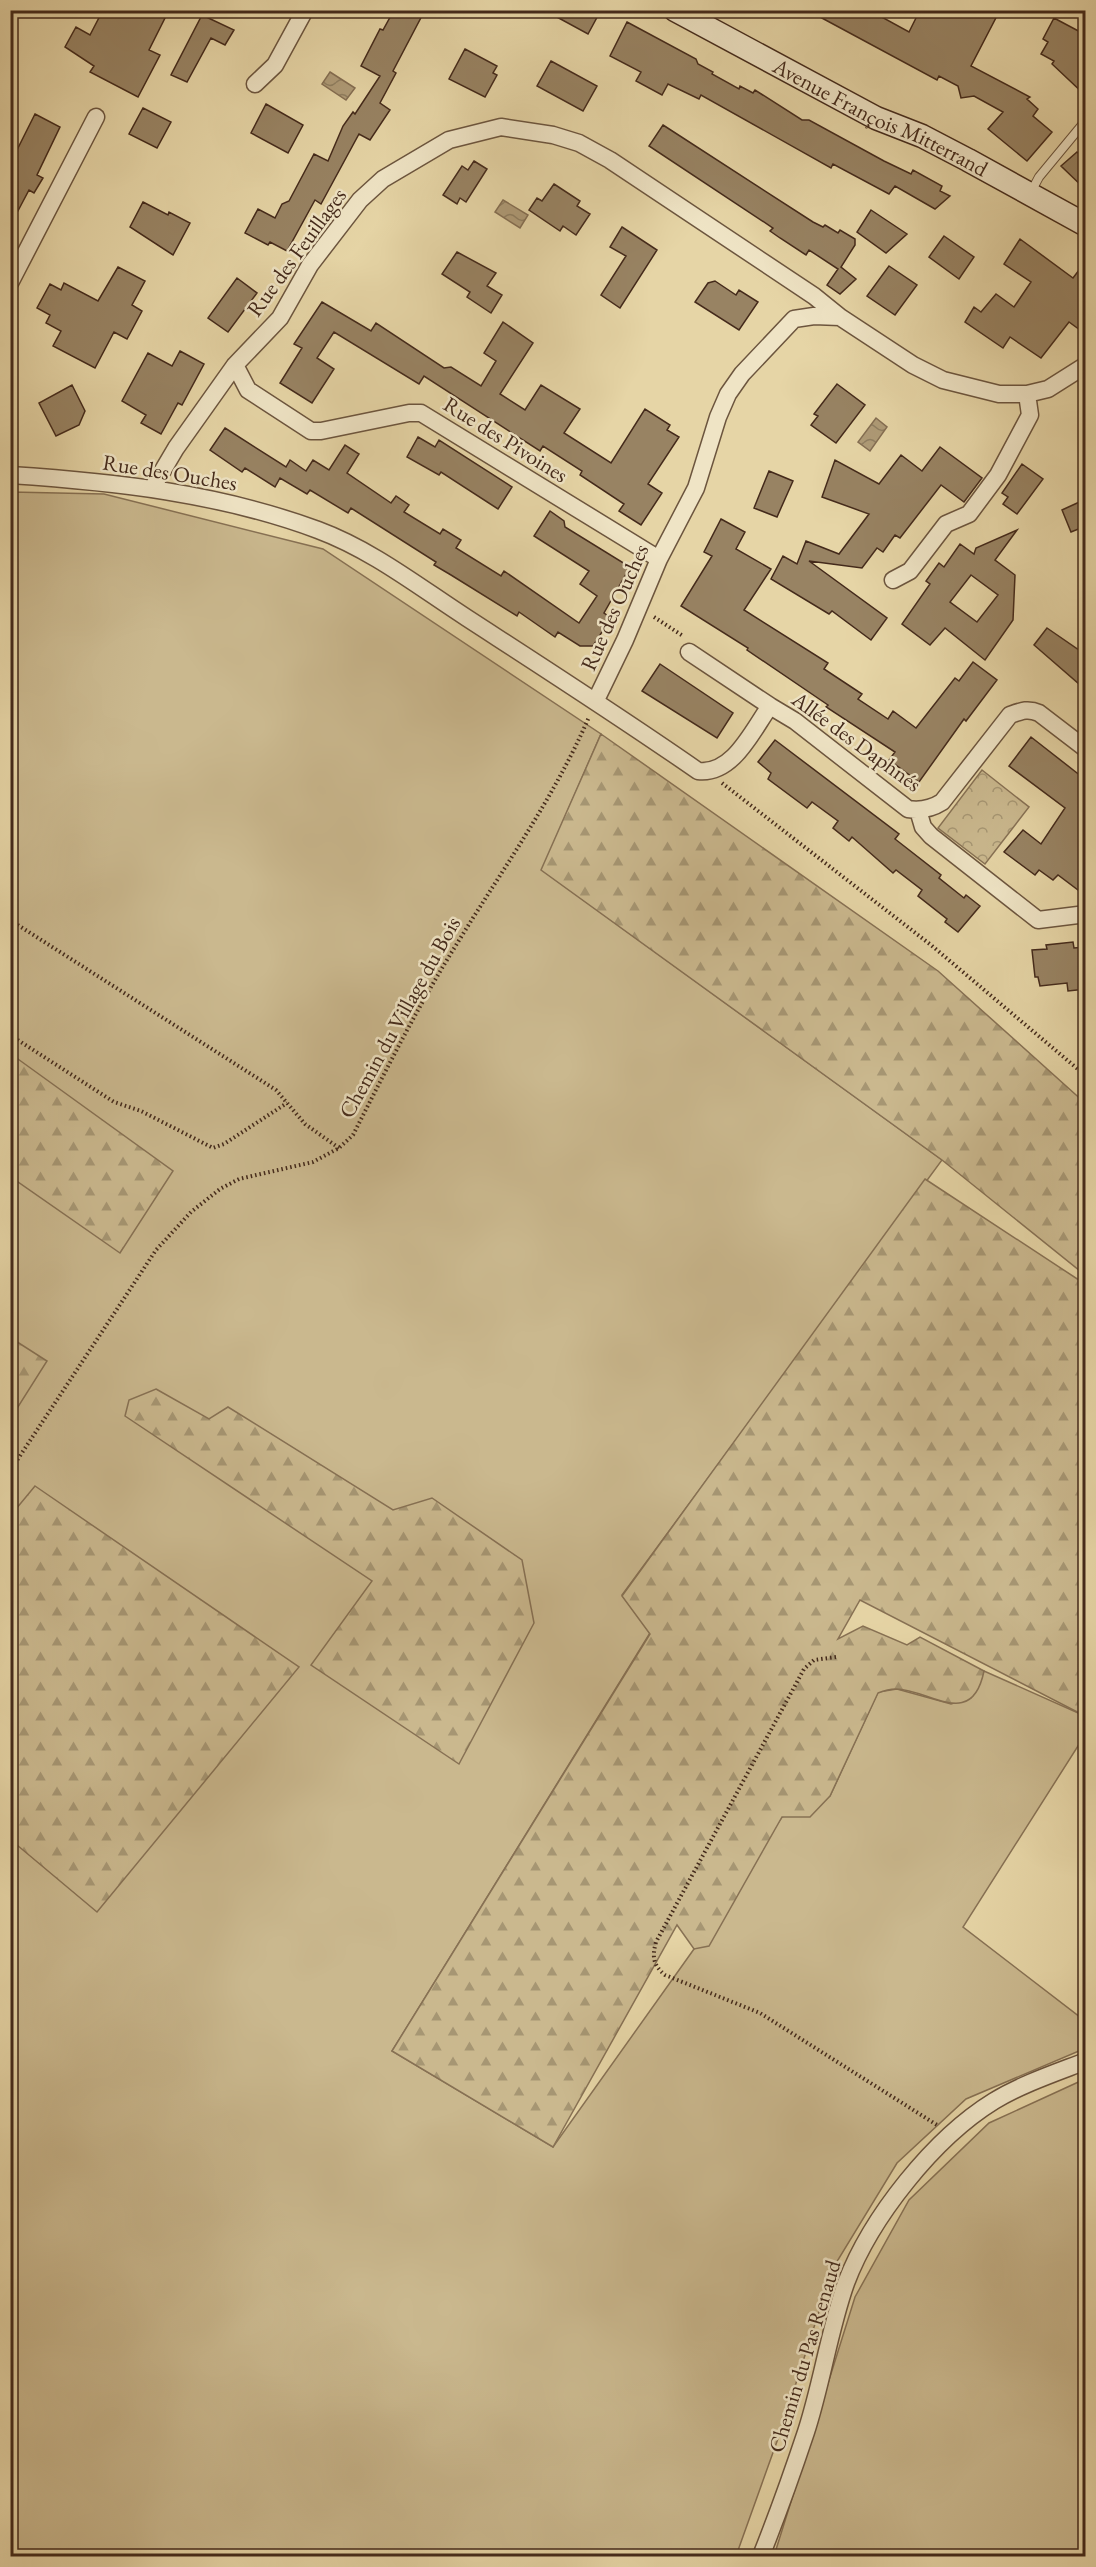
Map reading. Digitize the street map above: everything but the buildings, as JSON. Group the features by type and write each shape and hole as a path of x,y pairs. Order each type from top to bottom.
{"main road":[{"name":"Avenue François Mitterrand","path":"675,10 876,118 922,136 1086,225"}],"street":[{"path":"255,84 275,65 305,10"},
{"path":"10,283 96,117"},
{"name":"Rue des Feuillages","path":"153,487 176,448 235,365 280,318 310,266 360,200 382,179 448,140 501,127 553,135 579,143 610,160 798,286 840,317"},
{"path":"798,286 797,319 840,317 914,365 943,380 999,394 1027,394 1048,389 1086,365"},
{"name":"Rue des Ouches","path":"10,475 153,487 228,502 320,531 368,554 596,700 659,559 696,488 718,417 728,394 775,338 797,319"},
{"name":"Rue des Pivoines","path":"235,365 248,390 311,431 321,431 409,412 421,413 659,559"},
{"path":"893,580 910,571 946,524 969,514 998,475 1030,415 1027,394"},
{"name":"Allée des Daphnés","path":"689,652 795,721 908,809 932,808 942,802 1010,715 1022,710 1039,713 1086,748"},
{"path":"596,700 698,771 707,772"},
{"name":"Allée des Daphnés","path":"707,772 728,764 770,706"},
{"name":"Allée des Daphnés","path":"918,810 923,827 931,836 1038,920 1086,914"},
{"name":"Chemin du Pas Renaud","path":"761,2556 806,2432 846,2283 863,2246 899,2192 947,2137 993,2102 1037,2080 1086,2061"}],"lane":[{"path":"1030,194 1038,177 1053,159 1082,125 1086,128"}],"path":[{"path":"639,607 686,638 689,652"},
{"name":"Chemin du Village du Bois","path":"10,1471 156,1250 191,1212 220,1189 239,1179 313,1162 339,1148 353,1135 425,998 540,815 569,763 596,700"},
{"path":"707,772 931,945 1086,1076"},
{"path":"10,920 276,1090 305,1124 339,1148"},
{"path":"10,1035 114,1102 141,1111 213,1149 287,1103"},
{"path":"836,1657 814,1660 804,1669 656,1942 654,1959 657,1968 666,1975 760,2013 933,2121 947,2137"}],"green space":[{"path":"11,492 104,494 323,549 601,734 542,870 942,1160 622,1595 650,1633 392,2051 553,2147 694,1949 782,1817 830,1796 878,1692 897,1689 951,1704 971,1698 984,1671 1085,1716 1085,1735 963,1927 1085,2021 1086,2048 966,2099 897,2163 833,2268 780,2433 736,2556 21,2556 11,2545"},
{"path":"601,734 938,971 1085,1103 1085,1275 942,1160 541,870"},
{"path":"982,770 1029,807 985,864 938,828"},
{"path":"11,1054 173,1171 120,1253 11,1177"},
{"path":"925,1179 1085,1284 1086,1403 1080,1411 1086,1417 1085,1716 860,1600 838,1639 863,1626 907,1645 920,1637 984,1671 978,1689 970,1699 960,1703 896,1689 878,1693 830,1796 810,1817 782,1817 709,1946 694,1949 677,1925 553,2147 392,2051 650,1634 622,1596"},
{"path":"11,1338 47,1361 11,1418"},
{"path":"156,1389 209,1419 228,1407 393,1510 432,1498 522,1560 534,1623 459,1764 311,1665 372,1581 125,1416 129,1400"},
{"path":"35,1486 299,1667 97,1912 11,1840 11,1515"},
{"path":"1085,2079 1085,2556 774,2556 855,2297 909,2200 989,2123"}],"water":[{"path":"330,72 355,88 346,100 322,84"},
{"path":"503,200 528,215 520,228 495,212"},
{"path":"876,418 887,427 870,451 858,442"}]}
